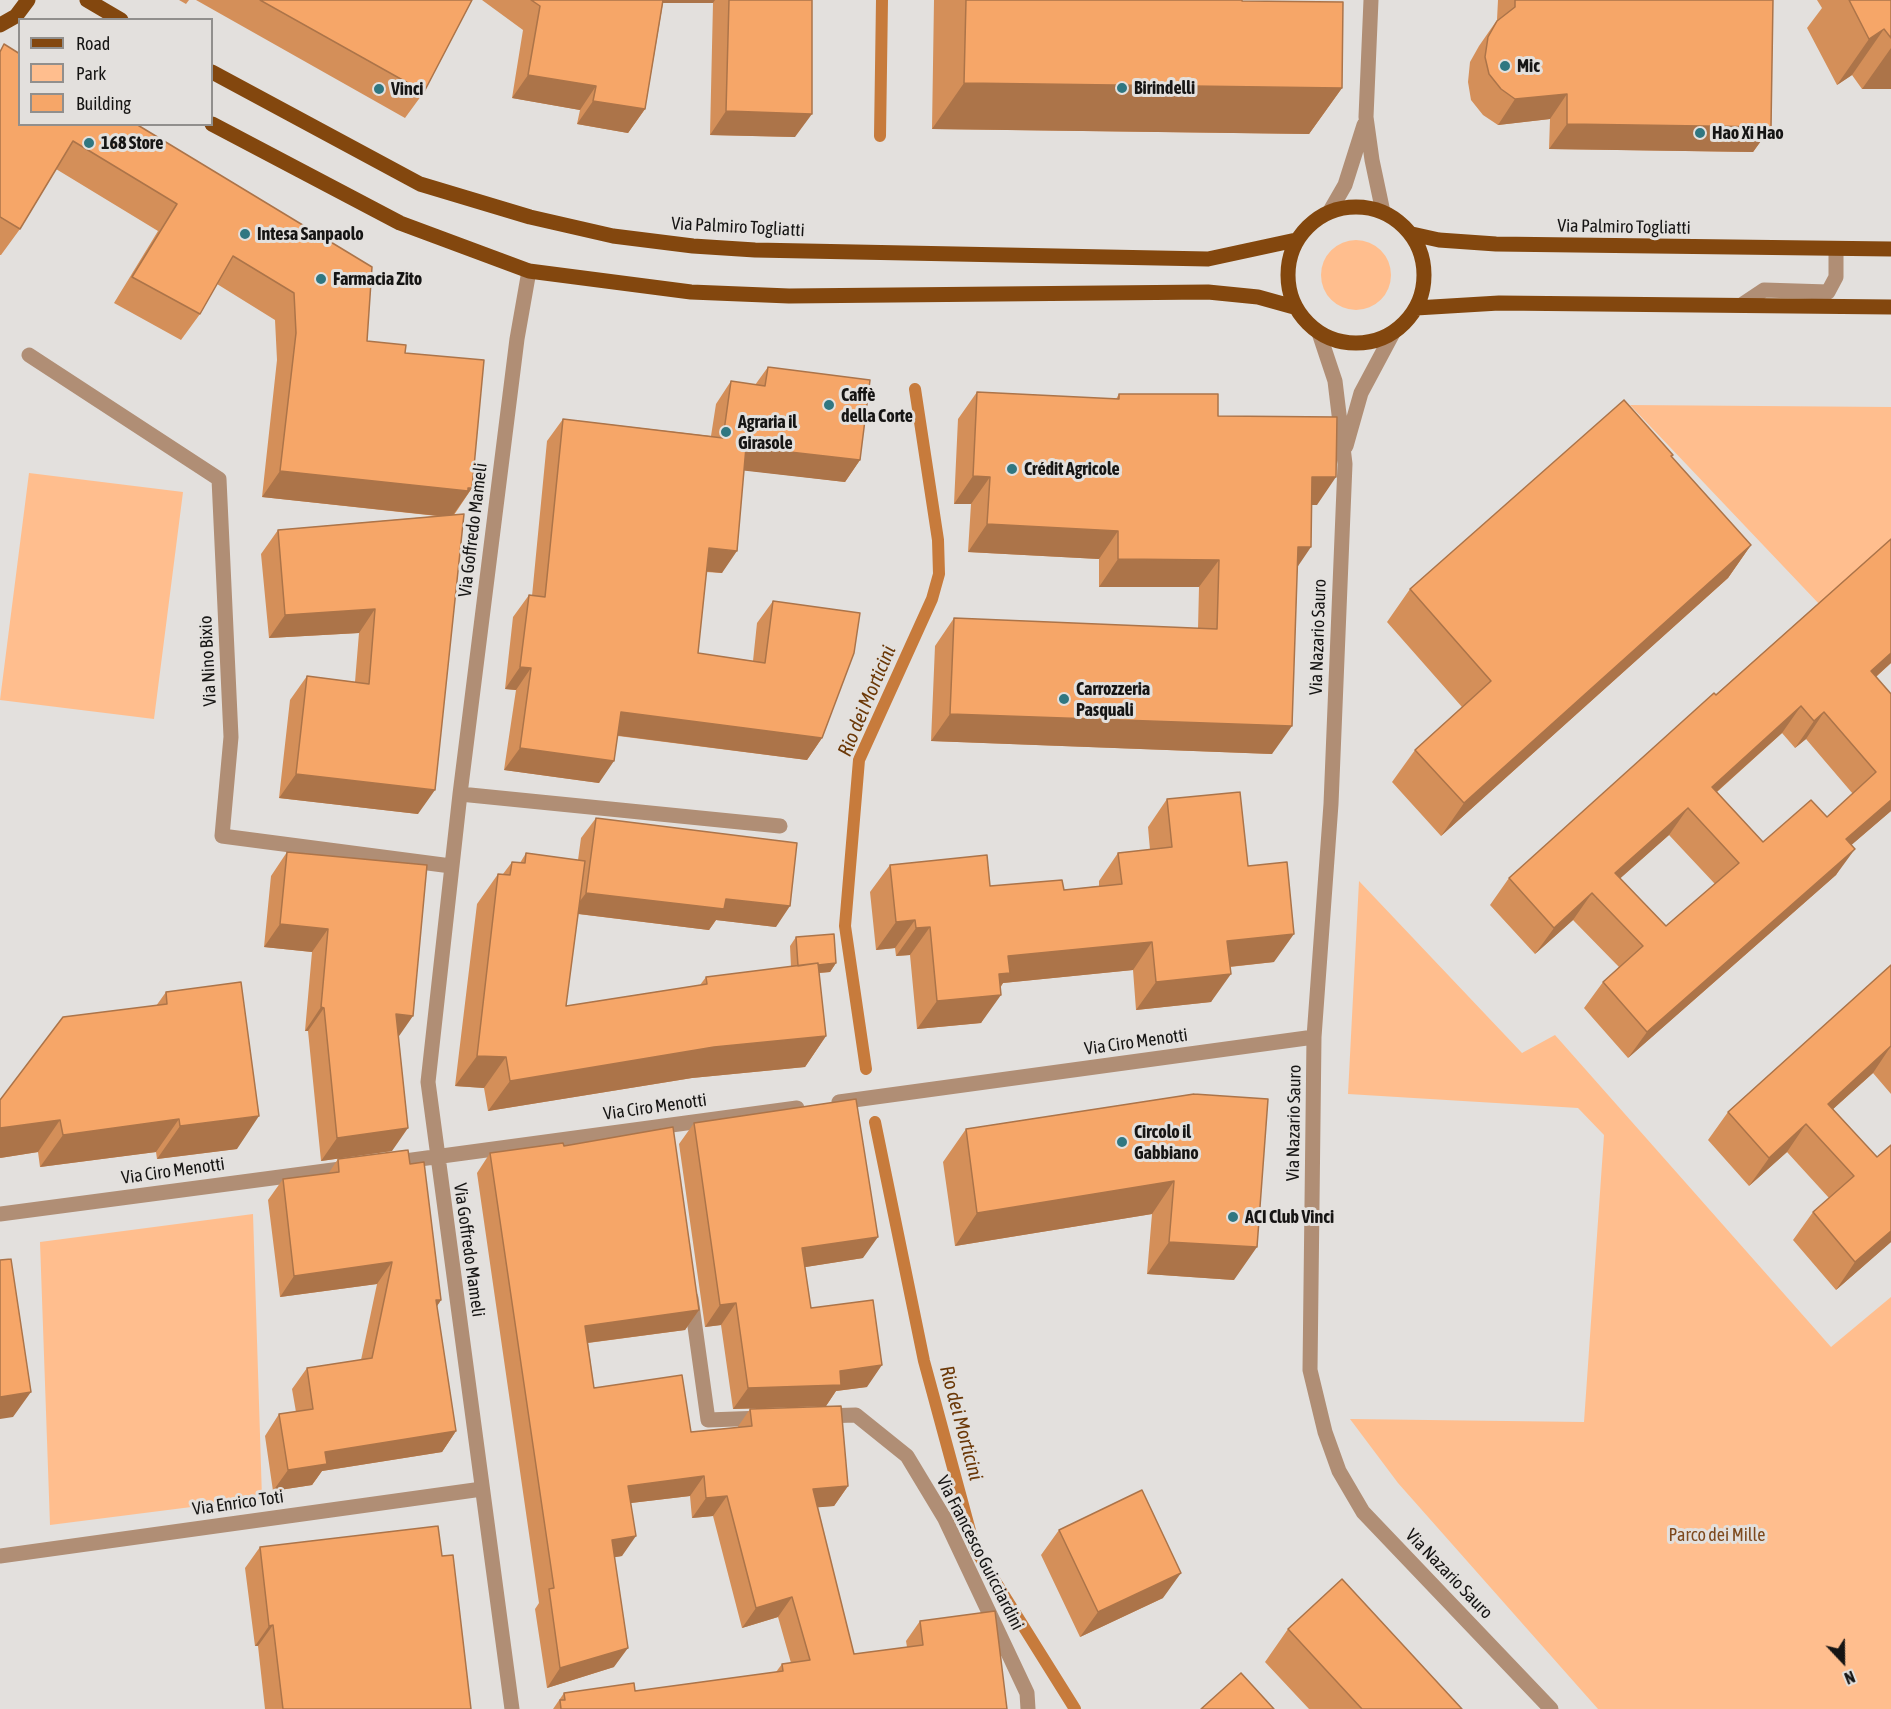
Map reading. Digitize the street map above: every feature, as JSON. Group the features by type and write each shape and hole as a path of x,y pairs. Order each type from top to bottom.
{"main road":[{"path":"20,18 28,0"},
{"path":"87,0 118,18"},
{"path":"0,25 18,19"},
{"name":"Via Palmiro Togliatti","path":"213,73 420,184 530,217 613,236 693,246 754,250 1208,259 1296,240"},
{"path":"213,125 400,223 529,271 691,292 789,296 1208,292 1258,297 1294,307"},
{"name":"Via Palmiro Togliatti","path":"1347,207 1366,207 1383,212 1399,221 1412,234 1421,252 1425,270 1423,290 1416,308 1393,333 1375,341 1356,344 1337,341 1319,333 1294,307 1288,285 1288,262 1296,240 1310,223 1330,211 1347,207"},
{"name":"Via Palmiro Togliatti","path":"1412,234 1439,240 1496,244 1891,249"},
{"path":"1416,308 1499,303 1891,307"}],"street":[{"path":"1371,0 1366,117 1383,212"},
{"path":"1330,211 1351,169 1366,117"},
{"path":"1743,304 1764,290 1828,292 1836,277 1836,249"},
{"name":"Via Goffredo Mameli","path":"512,1709 436,1156 428,1082 451,866 517,339 529,271"},
{"name":"Via Nazario Sauro","path":"1319,333 1335,381 1345,452 1331,804 1314,1037 1310,1370 1324,1432 1339,1471 1363,1512 1551,1709"},
{"name":"Via Nazario Sauro","path":"1345,452 1361,393 1393,333"},
{"name":"Via Nino Bixio","path":"29,356 219,479 231,737 222,837 451,866"},
{"path":"460,794 780,826"},
{"name":"Via Ciro Menotti","path":"0,1214 436,1156 667,1131 815,1105 1314,1037"},
{"path":"688,1278 708,1420 777,1418"},
{"name":"Via Francesco Guicciardini","path":"811,1417 856,1415 906,1456 945,1519 1027,1693 1028,1709"},
{"name":"Via Enrico Toti","path":"0,1556 482,1489"}],"green space":[{"path":"1356,240 1369,243 1381,250 1388,262 1391,275 1388,288 1381,300 1369,307 1356,310 1343,307 1331,300 1324,288 1321,275 1324,262 1331,250 1343,243"},
{"path":"1630,405 1891,407 1891,542 1821,606"},
{"path":"29,473 183,492 154,719 0,700"},
{"name":"Parco dei Mille","path":"1359,881 1522,1053 1555,1035 1831,1347 1891,1297 1891,1709 1598,1709 1398,1483 1350,1419 1584,1422 1604,1135 1578,1108 1348,1094"},
{"path":"253,1214 262,1498 50,1525 40,1242"}],"building":[{"path":"260,0 472,0 424,92"},
{"path":"531,0 663,0 645,109 593,101 596,86 528,75 540,6"},
{"path":"729,0 812,0 812,114 726,111"},
{"path":"966,0 1343,2 1342,88 964,83"},
{"path":"1515,0 1773,0 1771,127 1567,124 1567,94 1515,99 1501,89 1489,74 1485,57 1488,37 1497,21 1515,7"},
{"path":"1849,0 1891,0 1891,38 1884,29 1869,39"},
{"path":"4,44 18,53 18,126 139,126 372,267 367,341 406,345 405,353 484,360 472,488 468,488 468,491 280,471 296,333 294,293 233,256 200,314 132,277 177,204 73,141 20,229 0,217 0,52"},
{"path":"768,367 870,380 860,460 746,447 737,551 709,548 698,653 765,663 773,601 860,613 854,653 822,738 621,712 614,761 520,748 531,668 520,667 529,595 545,597 563,419 723,438 731,381 765,386"},
{"path":"977,392 1119,399 1119,394 1218,394 1218,416 1337,417 1336,477 1312,477 1311,547 1298,547 1292,726 950,714 954,618 1217,629 1219,560 1118,559 1118,531 987,524 990,477 973,476"},
{"path":"1624,400 1751,545 1464,803 1415,750 1491,681 1410,589"},
{"path":"464,514 435,790 296,774 307,676 369,684 375,609 285,615 278,530"},
{"path":"1891,539 1891,653 1871,671 1891,694 1891,800 1846,839 1855,849 1647,1032 1603,982 1643,946 1592,893 1554,928 1509,878 1714,693 1716,695","holes":["1801,706 1814,721 1824,712 1876,772 1827,817 1811,800 1763,842 1712,787","1688,808 1739,863 1666,926 1615,873"]},
{"path":"1240,792 1248,866 1287,862 1294,934 1227,941 1231,974 1156,982 1152,942 1008,956 1010,973 999,974 1001,995 937,1001 930,927 916,928 915,920 896,922 890,865 987,855 990,886 1062,880 1064,890 1122,884 1118,853 1172,847 1167,799"},
{"path":"596,818 797,843 790,906 726,899 724,909 586,893"},
{"path":"287,852 427,865 413,1016 396,1014 408,1128 337,1138 324,1008 321,1007 328,929 280,924"},
{"path":"526,853 585,861 566,1006 707,984 706,977 818,963 826,1036 714,1047 510,1081 506,1057 477,1056 498,874 510,875 512,862 525,863"},
{"path":"834,934 836,963 798,966 796,937"},
{"path":"1891,965 1891,1046 1828,1104 1877,1157 1891,1145 1891,1231 1855,1262 1813,1212 1854,1176 1806,1124 1769,1158 1728,1112"},
{"path":"241,982 259,1116 180,1126 179,1119 63,1135 60,1120 0,1128 0,1100 63,1017 167,1004 166,992"},
{"path":"1194,1094 1268,1099 1257,1247 1169,1242 1174,1181 977,1213 966,1129"},
{"path":"856,1099 878,1237 802,1248 811,1308 873,1300 882,1365 840,1371 841,1385 748,1388 736,1303 720,1305 694,1123"},
{"path":"673,1127 699,1310 585,1326 594,1388 682,1375 691,1432 752,1426 750,1409 841,1406 848,1486 813,1489 854,1654 923,1645 920,1621 995,1611 1007,1709 561,1709 560,1700 565,1700 564,1693 634,1683 635,1691 783,1671 782,1664 810,1660 792,1597 756,1608 727,1496 706,1498 704,1476 628,1486 636,1536 612,1540 628,1648 560,1668 549,1589 554,1588 490,1153 563,1143 564,1146"},
{"path":"408,1150 410,1164 424,1162 441,1300 436,1300 456,1431 325,1452 327,1464 288,1470 279,1414 313,1409 307,1368 372,1358 392,1262 294,1276 283,1179 339,1172 338,1159"},
{"path":"11,1259 31,1392 0,1397 0,1260"},
{"path":"1142,1490 1181,1573 1098,1612 1059,1530"},
{"path":"438,1526 442,1556 453,1555 471,1709 283,1709 273,1625 269,1626 260,1547"},
{"path":"1342,1579 1462,1709 1362,1709 1288,1629"},
{"path":"1241,1673 1274,1709 1201,1709"}],"waterway":[{"name":"Rio dei Morticini","path":"880,136 882,0"},
{"name":"Rio dei Morticini","path":"866,1069 845,926 859,760 932,599 939,574 938,540 915,389"},
{"name":"Rio dei Morticini","path":"875,1122 924,1361 975,1549 1075,1709"}],"place":[{"name":"Mic","path":"1505,66"},
{"name":"Birindelli","path":"1122,88"},
{"name":"Vinci","path":"379,89"},
{"name":"Hao Xi Hao","path":"1700,133"},
{"name":"168 Store","path":"89,143"},
{"name":"Intesa Sanpaolo","path":"245,234"},
{"name":"Farmacia Zito","path":"321,279"},
{"name":"Caffè della Corte","path":"829,405"},
{"name":"Agraria il Girasole","path":"726,432"},
{"name":"Crédit Agricole","path":"1012,469"},
{"name":"Carrozzeria Pasquali","path":"1064,699"},
{"name":"Circolo il Gabbiano","path":"1122,1142"},
{"name":"ACI Club Vinci","path":"1233,1217"}]}
